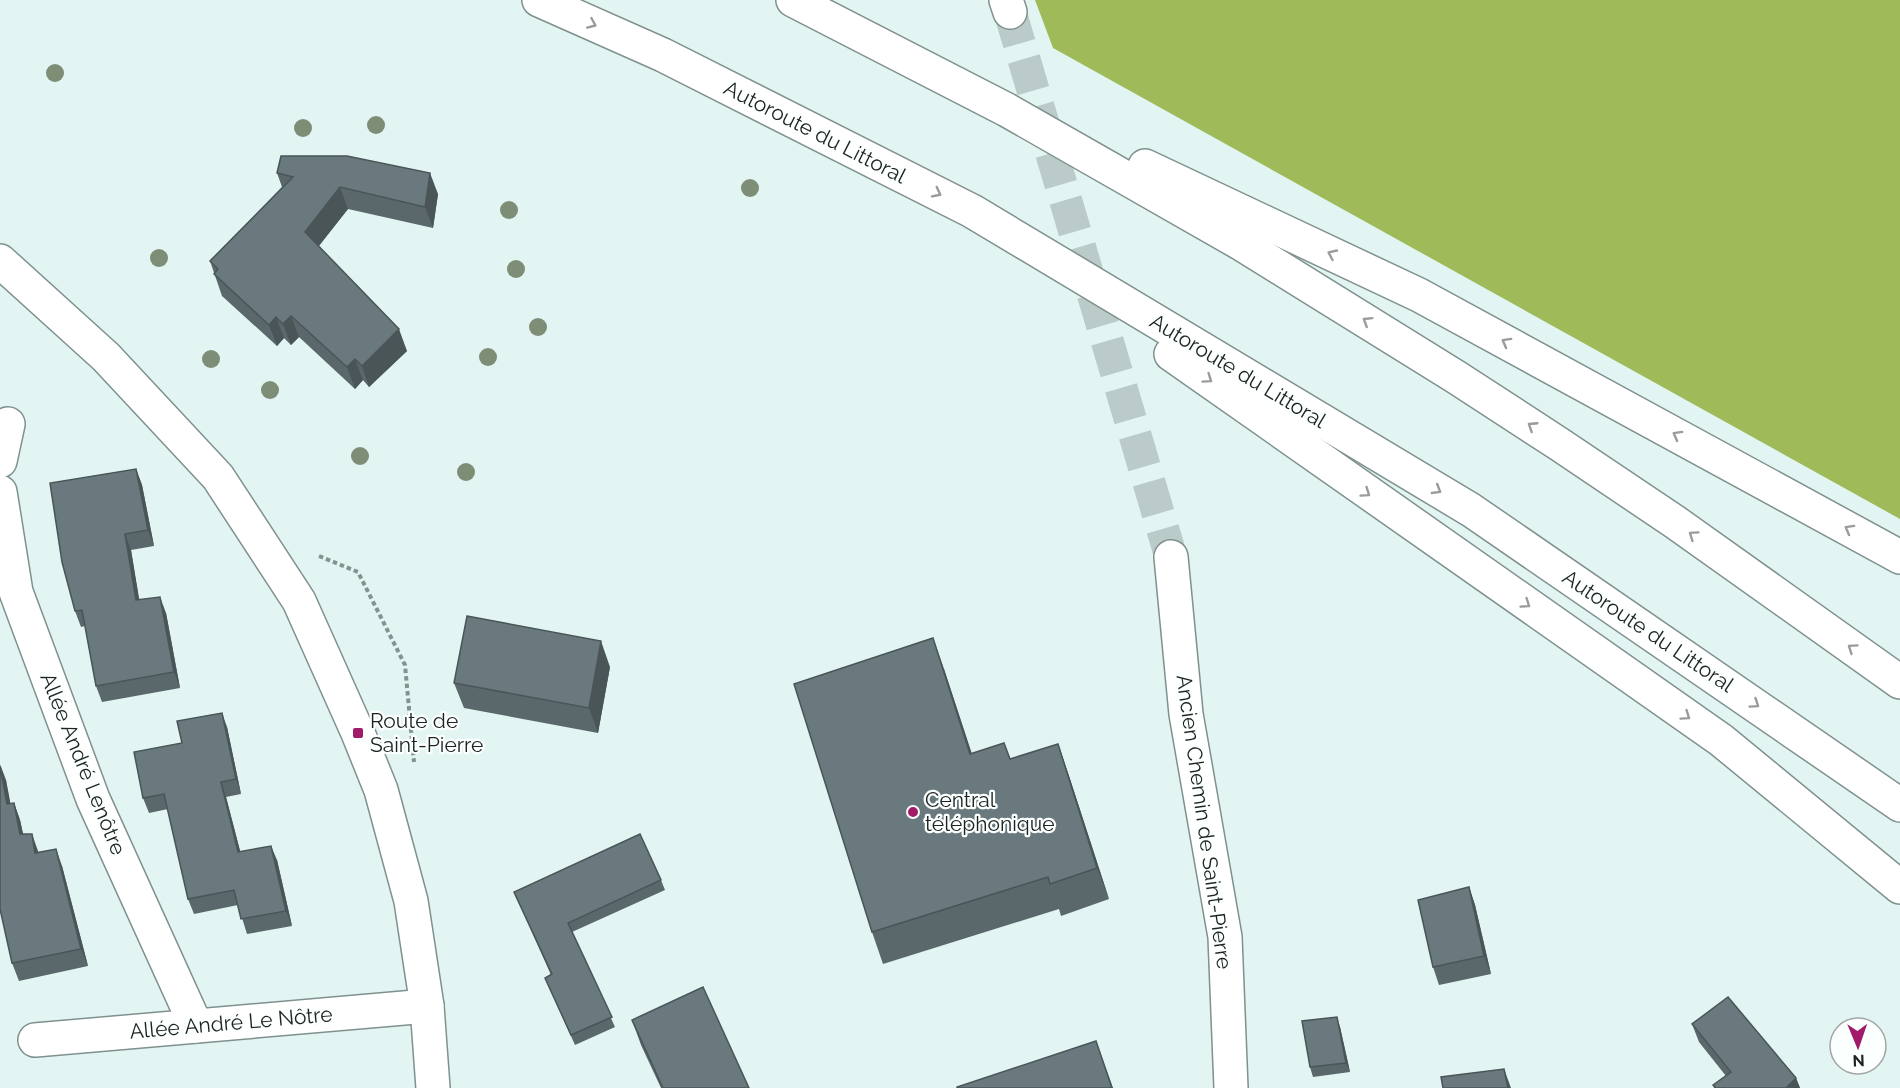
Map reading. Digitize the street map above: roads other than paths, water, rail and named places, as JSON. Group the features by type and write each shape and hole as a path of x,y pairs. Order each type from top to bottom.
{"main road":[{"name":"Autoroute du Littoral","path":"539,0 663,55 972,211 1471,510 1900,805"},
{"path":"794,0 1419,295 1900,557"},
{"path":"794,0 1007,110 1240,243 1559,444 1675,522 1900,682"},
{"path":"972,211 1364,491 1721,740 1900,887"},
{"path":"0,261 106,357 218,477 299,601 381,790 411,901 428,1006 432,1088"},
{"path":"0,460 8,424"},
{"name":"Allée André Lenôtre","path":"0,492 16,592 93,799 196,1026"},
{"name":"Ancien Chemin de Saint-Pierre","path":"1171,557 1186,714 1225,937 1231,1088"},
{"name":"Allée André Le Nôtre","path":"35,1040 428,1006"}],"tunnel":[{"path":"1010,12 1171,557"}],"place":[{"name":"Route de Saint-Pierre","path":"358,733"},
{"name":"Central téléphonique","path":"913,812"}]}
